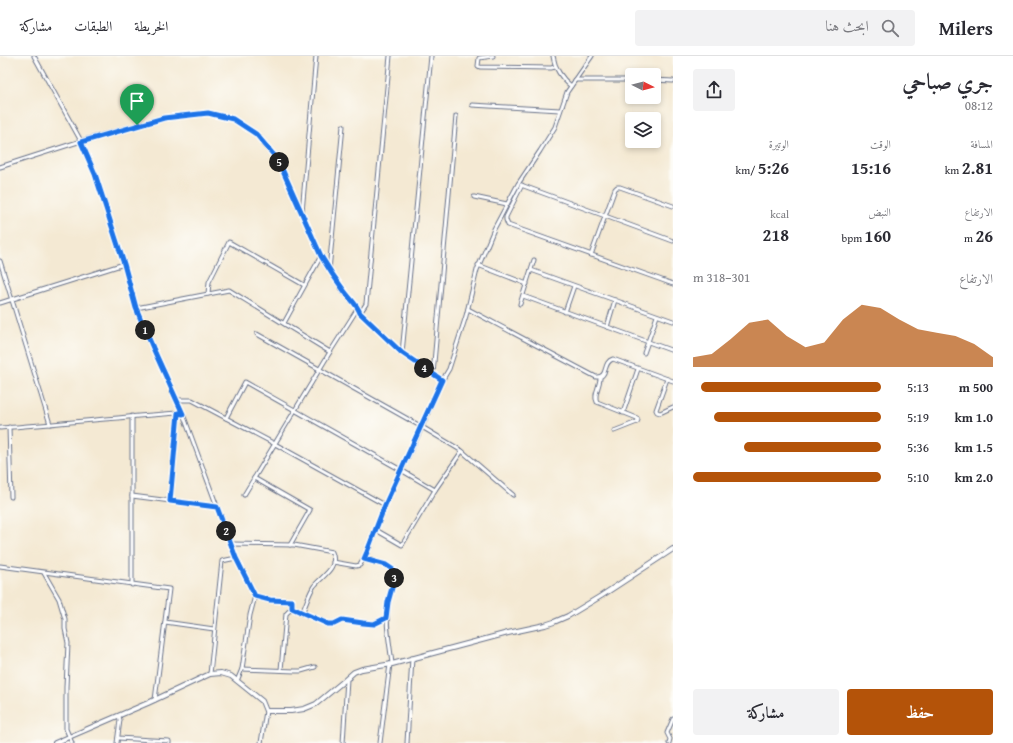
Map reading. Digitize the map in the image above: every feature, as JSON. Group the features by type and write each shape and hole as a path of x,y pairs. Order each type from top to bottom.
{"street":[{"path":"34,56 81,142 95,174 124,264 136,308 183,414 236,558 255,596 250,615 242,669 237,681"},
{"path":"302,212 316,56"},
{"path":"360,313 366,304 390,56"},
{"path":"402,353 431,56"},
{"path":"492,56 479,58 479,66 556,67"},
{"path":"553,56 556,67 562,78 571,86"},
{"path":"333,562 356,566 360,565 364,559 385,505 422,427 442,380 449,368 468,309 475,274 494,229 507,204 552,133 567,92 592,56"},
{"path":"575,80 625,80"},
{"path":"661,80 673,81"},
{"path":"472,105 560,110"},
{"path":"0,167 164,118 208,113 233,119 256,134 278,160 321,256 329,270 358,308 360,313 402,353 442,380"},
{"path":"433,374 456,116"},
{"path":"329,270 343,126"},
{"path":"520,185 673,241"},
{"path":"520,185 506,217 507,223 510,225 673,284"},
{"path":"591,255 615,189 618,186 673,206"},
{"path":"474,197 507,204"},
{"path":"208,294 209,282 229,242 304,285"},
{"path":"284,323 321,256"},
{"path":"520,304 534,260"},
{"path":"0,261 50,424"},
{"path":"0,303 124,264"},
{"path":"478,265 527,284"},
{"path":"531,270 673,321"},
{"path":"565,312 574,286"},
{"path":"136,308 229,290 330,352"},
{"path":"522,296 673,351"},
{"path":"607,327 615,300"},
{"path":"244,495 358,308"},
{"path":"468,309 600,378"},
{"path":"644,353 657,316"},
{"path":"256,334 462,451 513,495"},
{"path":"614,431 638,421 637,418 596,401 595,397 600,378 608,362 615,359 673,381"},
{"path":"623,413 638,369"},
{"path":"667,379 656,410 660,413 673,407"},
{"path":"226,418 245,382 435,490"},
{"path":"176,400 192,400 385,505"},
{"path":"170,501 178,413"},
{"path":"0,428 132,416 183,414"},
{"path":"132,416 132,585"},
{"path":"9,427 11,497"},
{"path":"376,530 402,545 435,490 462,451"},
{"path":"254,478 310,510 290,545"},
{"path":"132,496 217,507"},
{"path":"231,544 290,545 332,552 334,556 329,572 313,587 302,613"},
{"path":"266,710 291,711 304,709 316,704 354,672 362,669 391,664 554,622 568,616 613,589 673,549"},
{"path":"210,674 222,561 236,558"},
{"path":"364,559 386,565 395,571 386,618 391,664 380,743"},
{"path":"0,566 169,589 155,700"},
{"path":"44,573 59,599 65,619 65,629 68,643 66,729 72,743"},
{"path":"255,596 270,600 292,601 292,608 286,614 281,670"},
{"path":"292,608 328,624 334,624 342,620 374,624 386,618"},
{"path":"165,622 214,629"},
{"path":"407,743 412,658"},
{"path":"242,669 301,671 315,667"},
{"path":"342,743 347,679 354,672"},
{"path":"55,743 155,700 210,674 221,673 231,676 262,701 266,710 261,743"},
{"path":"117,743 120,720 119,716"},
{"path":"669,743 670,739 667,733 673,720"},
{"path":"118,738 169,741 169,743"}],"route":[{"path":"208,113 233,119 256,134 278,160 321,256 329,270 358,308 360,313 402,353 442,380 422,427 385,505 364,559 386,565 395,571 386,618 374,624 342,620 334,624 328,624 292,608 292,601 270,600 255,596 236,558 217,507 170,501 178,413 183,414 136,308 124,264 95,174 81,142 137,125 164,118 208,113"}]}
